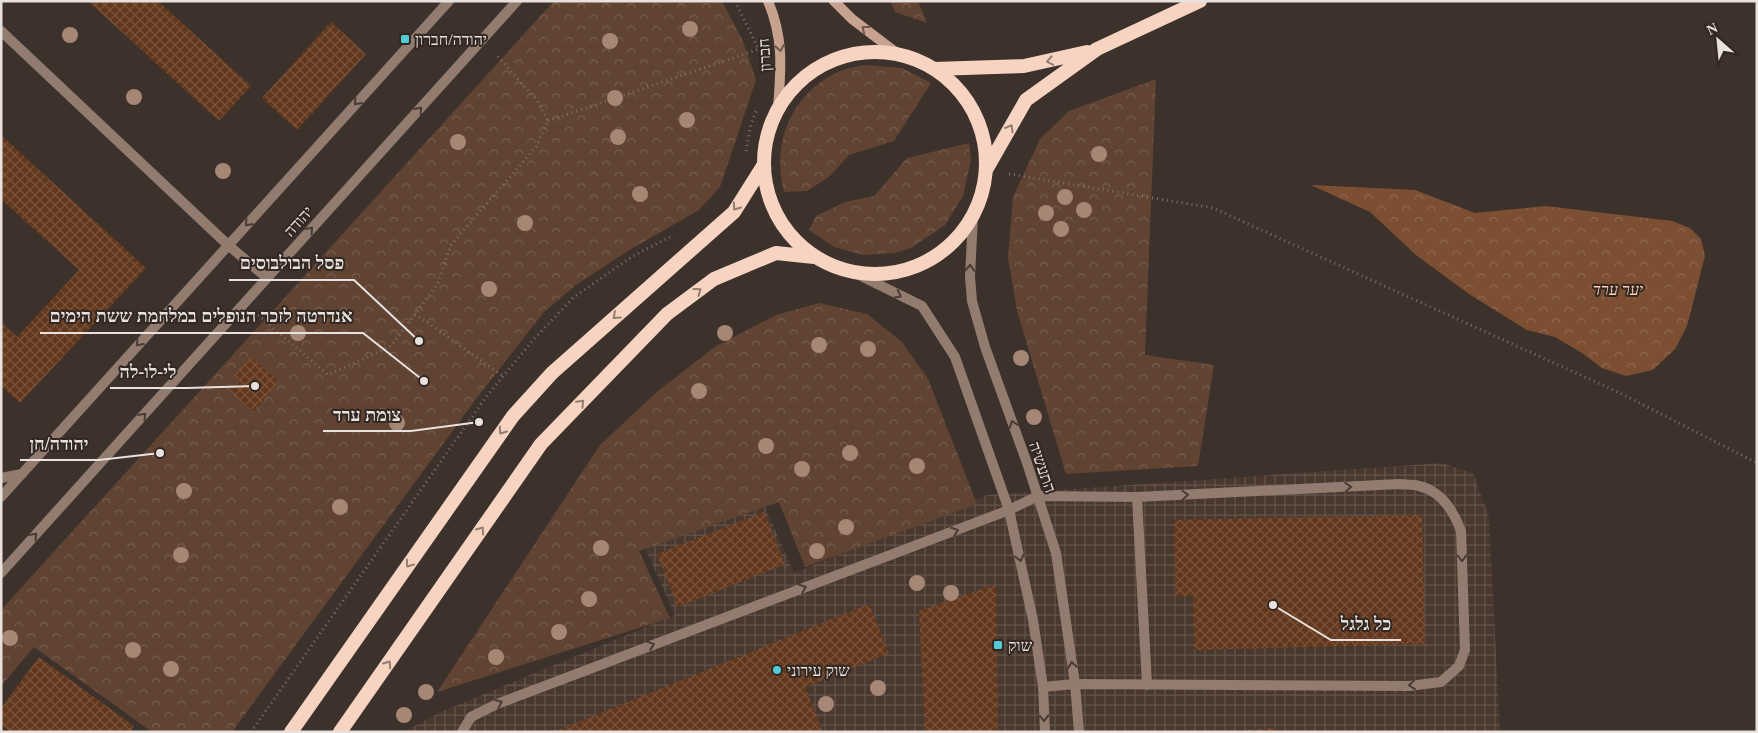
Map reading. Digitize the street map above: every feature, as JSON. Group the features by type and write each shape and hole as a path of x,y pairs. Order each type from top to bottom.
{"highway":[{"path":"934,68 1024,66 1063,58 1097,49 1200,1"},
{"path":"986,170 1026,100 1097,49"},
{"path":"870,52 898,54 934,68 957,88 974,112 984,140 986,170 982,194 973,216 952,244 923,263 889,273 855,273 834,267 814,257 788,233 770,202 763,166 767,136 778,108 795,86 817,68 842,57 870,52"},
{"path":"291,732 513,416 552,373 734,212 763,166"},
{"path":"340,732 541,444 667,314 714,279 776,253 814,257"}],"main road":[{"name":"חברון","path":"768,1 776,20 782,56 778,108"},
{"path":"834,1 852,19 898,54"}],"street":[{"path":"1,496 449,1"},
{"name":"יהודה","path":"1,573 517,1"},
{"path":"1,31 228,245 267,278"},
{"name":"התעשיה","path":"973,216 970,277 972,301 985,347 1038,496 1056,553 1075,684 1079,732"},
{"path":"855,273 922,306 955,357 1009,510 1022,565 1043,688 1045,732"},
{"path":"1,478 22,474"},
{"path":"462,732 471,717 497,704 1009,510 1038,496 1137,497 1399,484 1420,486 1439,496 1454,515 1461,531 1465,650 1459,666 1441,682 1409,686 1075,684 1043,688"},
{"path":"1137,497 1147,685"}],"path":[{"path":"483,40 538,102 548,121"},
{"path":"244,304 328,375 391,346 437,284 450,246 536,147 548,121 758,49"},
{"path":"986,170 1213,208 1620,393 1757,463"},
{"path":"415,314 503,376"}],"shaded area":[{"path":"1442,463 1473,473 1489,517 1500,732 403,732 443,711 675,615 640,537 758,491 794,573 987,495"}],"green space":[{"path":"554,1 722,1 743,41 756,80 720,187 699,210 631,249 576,285 544,312 476,399 232,732 152,732 34,647 1,686 1,610"},
{"path":"890,1 918,1 927,23 895,12"},
{"path":"863,65 902,68 931,83 894,141 849,155 829,177 807,191 784,192 781,173 783,137 798,105 823,80 843,70"},
{"path":"1156,79 1145,355 1214,365 1198,466 1066,474 1017,311 1008,258 1013,197 1040,139 1069,111"},
{"path":"969,143 971,160 963,196 945,225 911,248 895,253 863,255 834,247 809,230 816,216 845,202 874,196 907,158"},
{"name":"יער ערד","path":"1311,185 1415,190 1475,213 1546,206 1672,221 1690,228 1701,239 1705,256 1687,326 1675,349 1653,370 1626,376 1602,368 1582,353 1555,337 1527,330 1469,294 1416,255 1370,212"},
{"path":"819,303 867,314 902,342 928,379 977,504 805,567 779,502 639,551 670,618 437,692 600,445 658,391 716,346 776,315"}],"building":[{"path":"88,1 158,1 251,86 219,121"},
{"path":"331,22 366,54 297,130 262,98"},
{"path":"1,135 146,268 20,403 1,386 1,322 17,337 79,270 1,199"},
{"path":"250,357 279,381 254,412 230,392 240,380 234,376"},
{"path":"764,512 785,564 678,607 657,554"},
{"path":"1422,515 1425,644 1194,650 1193,596 1175,596 1174,520"},
{"path":"996,584 998,732 925,732 919,611"},
{"name":"שוק עירוני","path":"869,604 889,653 805,687 823,732 554,732"},
{"path":"39,657 134,726 130,732 10,732 1,725 1,708"},
{"path":"1276,728 1277,732 1246,732 1246,730"}],"place":[{"name":"יהודה/חברון","path":"405,39"},
{"name":"פסל הבולבוסים","path":"419,341"},
{"name":"אנדרטה לזכר הנופלים במלחמת ששת הימים","path":"424,381"},
{"name":"לי-לו-לה","path":"255,386"},
{"name":"צומת ערד","path":"479,422"},
{"name":"יהודה/חן","path":"160,453"},
{"name":"כל גלגל","path":"1273,605"},
{"name":"שוק","path":"998,645"},
{"name":"שוק עירוני","path":"777,670"}]}
